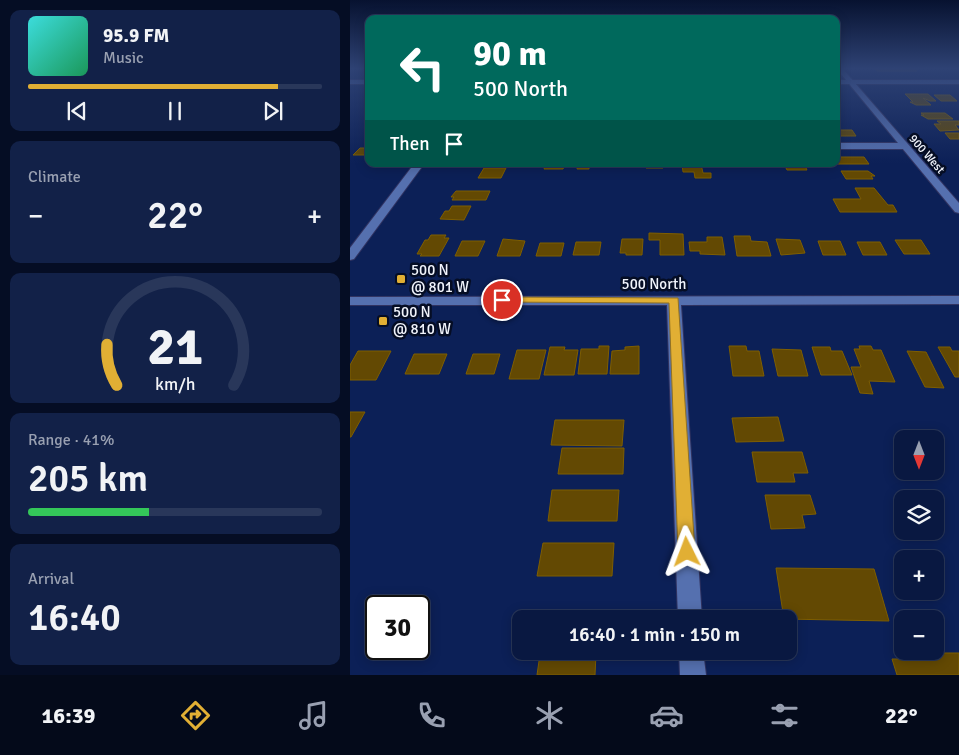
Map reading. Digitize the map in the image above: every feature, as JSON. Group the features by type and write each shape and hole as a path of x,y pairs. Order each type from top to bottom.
{"street":[{"name":"900 West","path":"865,100 959,210"},
{"path":"840,146 904,146"},
{"path":"350,256 417,167"},
{"path":"674,300 690,610"},
{"name":"500 North","path":"350,301 959,300"},
{"path":"692,660 693,675"}],"building":[{"path":"910,100 925,100 931,105 916,105 910,102 913,102"},
{"path":"939,100 957,101 941,101"},
{"path":"921,113 945,113 953,119 928,119 921,115 924,115"},
{"path":"937,121 959,121 959,125 955,125 959,130 940,131 934,124 941,124"},
{"path":"840,130 852,130 856,136 840,136"},
{"path":"945,133 959,133 959,139 950,139"},
{"path":"360,148 365,148 365,155 353,155"},
{"path":"840,157 864,157 869,164 840,164"},
{"path":"545,167 564,167 563,169 544,169"},
{"path":"577,167 589,167 589,169 577,169"},
{"path":"663,167 663,168 646,168"},
{"path":"682,167 702,167 703,173 711,173 711,178 695,178 694,172 683,172"},
{"path":"786,167 806,167 807,170 787,170"},
{"path":"484,168 506,168 501,178 478,178"},
{"path":"841,171 868,171 875,176 871,176 873,179 846,179"},
{"path":"855,188 874,188 888,205 893,205 897,212 840,212 833,199 861,199"},
{"path":"456,191 490,191 486,200 452,200 454,197 451,197"},
{"path":"452,206 471,206 464,220 440,219 445,211 449,211"},
{"path":"649,233 683,234 684,255 660,255 660,240 649,240"},
{"path":"431,235 446,235 444,238 449,238 439,256 420,256 422,254 417,254 425,240 428,240"},
{"path":"734,236 750,236 751,241 767,242 771,256 737,256"},
{"path":"707,237 722,237 725,255 700,254 700,251 690,251 689,242 707,242"},
{"path":"503,239 525,241 520,256 497,256"},
{"path":"622,239 643,239 642,255 620,253"},
{"path":"776,239 800,240 805,253 781,255"},
{"path":"895,240 921,240 930,254 904,254"},
{"path":"462,241 485,241 478,256 455,256"},
{"path":"818,241 840,241 846,255 823,255"},
{"path":"576,242 601,242 599,255 573,255"},
{"path":"857,242 880,242 887,255 863,255"},
{"path":"540,243 564,243 561,256 536,256"},
{"path":"599,346 609,346 607,374 578,374 581,349 599,349"},
{"path":"639,346 639,374 610,374 612,351 625,350 625,347"},
{"path":"729,346 746,346 747,351 759,351 764,376 733,376"},
{"path":"859,346 871,346 873,350 881,350 895,382 869,381 873,394 860,393 851,367 861,367 854,349 860,349"},
{"path":"550,347 565,347 564,350 578,350 574,375 544,375"},
{"path":"812,347 830,347 831,351 842,351 852,375 821,375"},
{"path":"938,347 950,347 952,351 959,351 959,377 955,377"},
{"path":"772,349 801,350 808,376 778,376"},
{"path":"517,350 546,350 539,379 509,379"},
{"path":"358,351 391,351 376,380 350,380 350,365"},
{"path":"907,351 926,352 944,388 925,387"},
{"path":"414,354 447,354 439,374 405,374"},
{"path":"473,354 500,354 494,374 466,374"},
{"path":"350,412 365,412 351,437 350,437"},
{"path":"778,417 784,441 736,442 732,418"},
{"path":"555,420 624,420 622,446 551,445"},
{"path":"562,448 624,448 623,474 558,474"},
{"path":"752,452 802,452 808,473 793,473 795,482 757,482"},
{"path":"552,490 619,490 617,521 548,521"},
{"path":"765,495 810,495 816,514 802,515 805,528 771,529"},
{"path":"543,543 614,543 612,576 537,576"},
{"path":"776,568 874,569 889,621 797,619 797,610 783,610"},
{"path":"944,653 959,653 959,675 897,675 892,659 944,660"},
{"path":"539,660 596,660 595,675 537,675"}],"place":[{"name":"500 N @ 801 W","path":"401,279"},
{"name":"500 N @ 810 W","path":"383,321"}],"route":[{"path":"502,300 674,300 687,552"}]}
